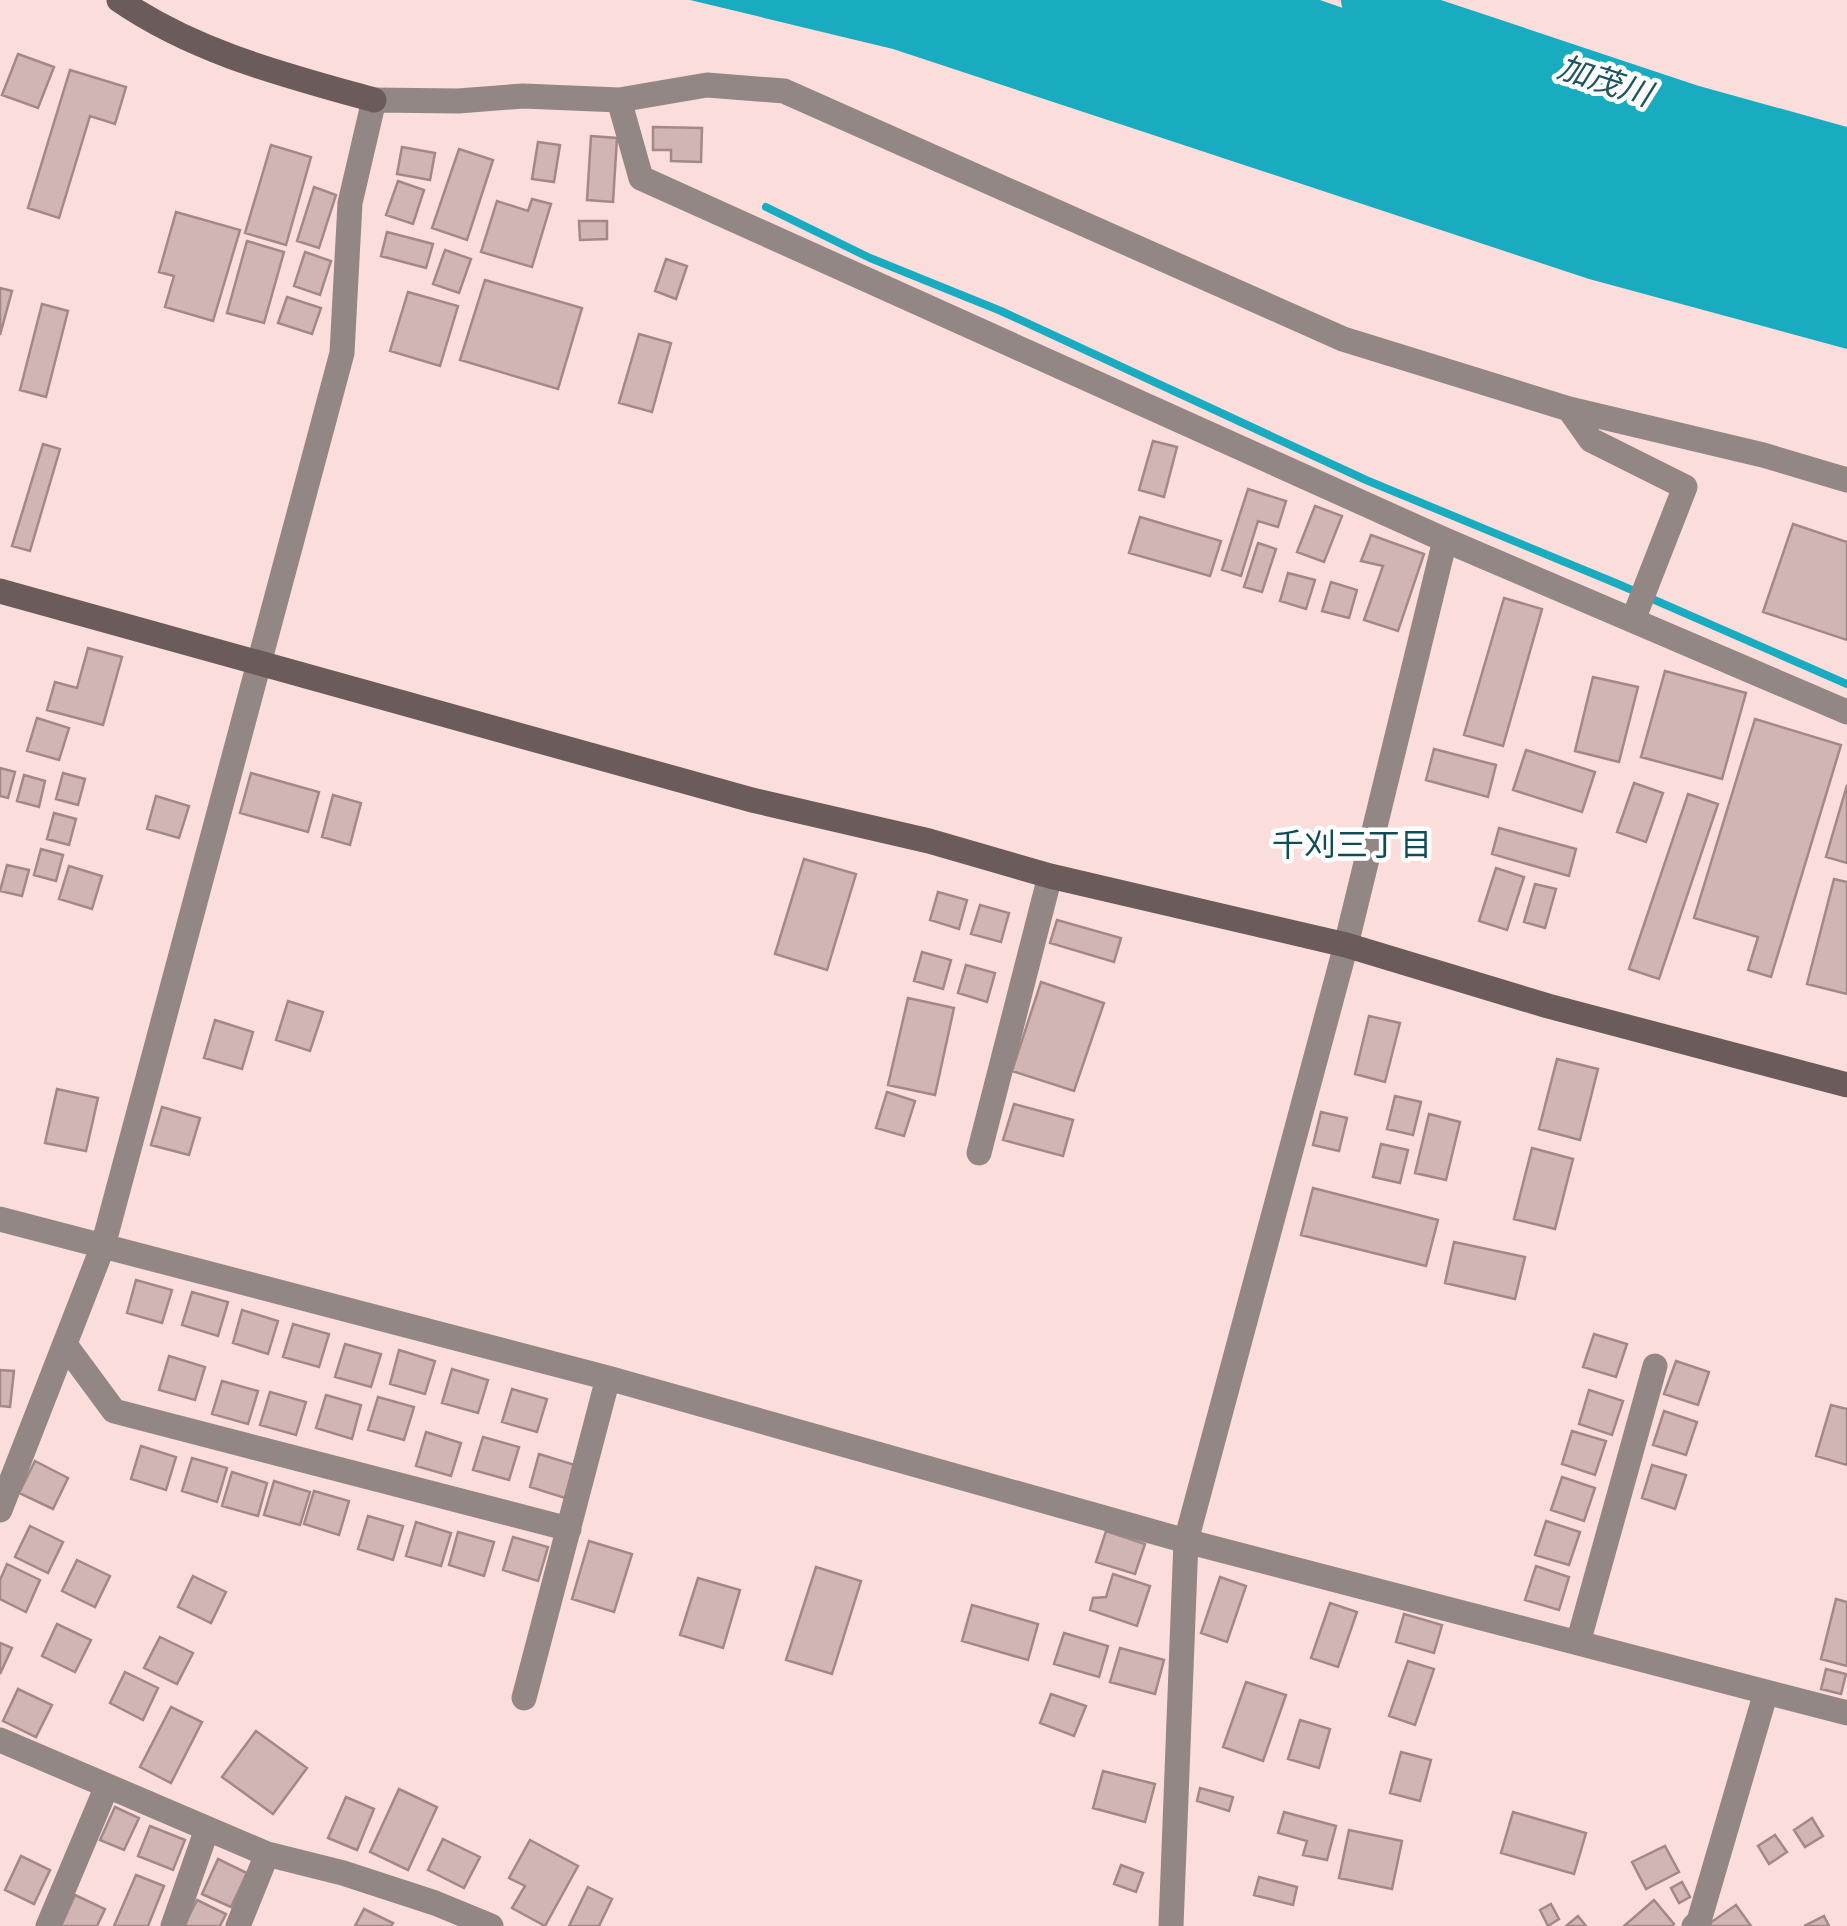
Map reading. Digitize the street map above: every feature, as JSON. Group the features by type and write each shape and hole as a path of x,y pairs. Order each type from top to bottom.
{"street":[{"path":"119,0 245,64 374,100 458,101 523,96 619,100 707,85 784,91 1343,339 1569,409 1763,455 1847,480"},
{"path":"0,1510 103,1246 342,353 350,203 374,100"},
{"path":"619,100 641,178 1445,540 1847,712"},
{"path":"1569,409 1591,440 1685,488 1633,620"},
{"path":"1171,1926 1186,1541 1346,945 1445,540"},
{"path":"0,591 260,660 752,800 929,840 1050,876 1346,945 1548,1006 1847,1085"},
{"path":"980,1152 1050,876"},
{"path":"0,1219 608,1378 1186,1541 1847,1713"},
{"path":"66,1346 114,1412 568,1529"},
{"path":"1578,1643 1655,1366"},
{"path":"524,1698 608,1378"},
{"path":"1694,1926 1699,1921 1766,1692"},
{"path":"0,1740 267,1854 380,1885 491,1926"},
{"path":"48,1926 107,1786"},
{"path":"173,1926 207,1828"},
{"path":"238,1926 267,1854"}],"water":[{"path":"690,0 1320,0 1675,124 1847,164 1847,349 1589,279 893,49"}],"building":[{"path":"18,54 54,67 38,108 2,95"},
{"path":"70,70 126,87 115,124 90,116 59,218 28,208"},
{"path":"653,127 702,128 701,162 671,161 671,150 653,150"},
{"path":"591,136 617,138 613,202 587,200"},
{"path":"538,142 560,145 554,182 532,179"},
{"path":"271,145 311,157 286,245 245,233"},
{"path":"402,147 435,153 430,180 397,174"},
{"path":"459,149 493,160 467,240 432,228"},
{"path":"398,181 424,190 413,224 386,215"},
{"path":"314,187 336,195 319,248 297,241"},
{"path":"532,199 551,204 532,267 481,252 497,201 528,211"},
{"path":"176,212 240,230 213,321 165,307 174,276 159,272"},
{"path":"579,221 607,221 607,239 580,240"},
{"path":"387,232 433,244 426,268 381,256"},
{"path":"247,241 284,252 264,323 227,313"},
{"path":"445,250 471,259 459,293 433,284"},
{"path":"305,252 331,261 320,295 294,286"},
{"path":"666,259 687,266 676,299 655,291"},
{"path":"485,280 582,308 558,389 460,360"},
{"path":"0,288 12,291 0,335"},
{"path":"408,292 458,306 440,366 390,351"},
{"path":"287,297 321,308 312,334 278,323"},
{"path":"42,304 68,311 46,397 20,390"},
{"path":"639,334 671,343 652,412 619,403"},
{"path":"1153,441 1177,447 1164,497 1139,490"},
{"path":"43,444 60,449 30,551 12,546"},
{"path":"1248,489 1286,501 1278,527 1258,521 1241,576 1222,570"},
{"path":"1315,506 1342,516 1324,562 1297,552"},
{"path":"1140,517 1221,541 1210,576 1129,553"},
{"path":"1793,524 1847,542 1847,640 1763,612"},
{"path":"1371,535 1424,554 1398,631 1364,620 1383,566 1361,561"},
{"path":"1258,543 1276,549 1262,592 1244,587"},
{"path":"1288,573 1315,580 1306,609 1280,601"},
{"path":"1331,582 1357,590 1349,618 1322,611"},
{"path":"1504,598 1542,609 1503,746 1464,735"},
{"path":"88,648 122,657 103,725 47,710 55,682 77,688"},
{"path":"1665,671 1746,693 1722,779 1641,757"},
{"path":"1593,677 1638,687 1619,762 1575,751"},
{"path":"37,718 69,728 59,760 27,751"},
{"path":"1755,719 1841,745 1771,977 1748,970 1758,937 1694,918"},
{"path":"1434,749 1496,765 1488,797 1426,780"},
{"path":"1526,750 1595,772 1582,812 1513,790"},
{"path":"0,768 15,772 8,798 0,796"},
{"path":"63,773 85,779 78,805 56,799"},
{"path":"251,773 319,792 308,832 240,813"},
{"path":"24,775 45,781 39,807 17,801"},
{"path":"1634,783 1663,793 1646,842 1617,832"},
{"path":"1847,785 1847,863 1826,857"},
{"path":"1688,794 1718,804 1659,979 1629,969"},
{"path":"333,795 361,803 350,845 322,837"},
{"path":"156,796 189,806 179,838 147,829"},
{"path":"54,813 76,819 69,845 47,839"},
{"path":"1499,828 1576,849 1569,876 1492,854"},
{"path":"41,849 63,855 56,881 34,875"},
{"path":"804,859 856,874 827,970 775,954"},
{"path":"7,865 29,870 22,896 0,891"},
{"path":"69,866 102,876 92,909 59,899"},
{"path":"1496,868 1524,877 1507,930 1479,921"},
{"path":"1834,879 1847,882 1847,994 1807,984"},
{"path":"1535,884 1556,889 1545,928 1524,922"},
{"path":"938,892 967,900 959,929 930,920"},
{"path":"980,905 1009,913 1001,942 971,934"},
{"path":"1057,920 1121,938 1114,962 1050,943"},
{"path":"922,952 951,960 943,989 914,981"},
{"path":"966,965 995,973 987,1002 958,993"},
{"path":"1041,982 1104,1003 1074,1091 1012,1071"},
{"path":"908,998 954,1008 935,1095 888,1085"},
{"path":"288,1001 323,1012 310,1051 276,1040"},
{"path":"1369,1016 1400,1023 1385,1082 1355,1074"},
{"path":"215,1020 253,1032 242,1069 204,1058"},
{"path":"1557,1059 1598,1069 1580,1140 1539,1129"},
{"path":"57,1089 98,1098 86,1151 45,1143"},
{"path":"887,1092 915,1101 904,1136 876,1128"},
{"path":"1395,1096 1421,1102 1413,1135 1387,1129"},
{"path":"1014,1104 1073,1120 1063,1156 1003,1140"},
{"path":"162,1107 200,1118 189,1155 151,1145"},
{"path":"1321,1112 1347,1118 1339,1151 1313,1145"},
{"path":"1429,1114 1460,1122 1446,1180 1415,1173"},
{"path":"1381,1144 1408,1150 1400,1183 1373,1177"},
{"path":"1532,1148 1573,1159 1555,1229 1514,1219"},
{"path":"1313,1188 1438,1220 1426,1266 1301,1235"},
{"path":"1454,1242 1525,1257 1515,1299 1445,1283"},
{"path":"136,1280 172,1290 162,1323 127,1313"},
{"path":"192,1292 228,1302 218,1336 182,1325"},
{"path":"242,1310 278,1321 268,1354 233,1343"},
{"path":"293,1324 329,1334 319,1367 283,1357"},
{"path":"1594,1334 1627,1344 1616,1377 1583,1367"},
{"path":"345,1344 381,1354 371,1387 335,1377"},
{"path":"399,1350 435,1361 425,1394 390,1384"},
{"path":"169,1356 205,1367 195,1400 159,1390"},
{"path":"1676,1361 1709,1372 1698,1405 1664,1394"},
{"path":"452,1369 488,1380 478,1413 442,1403"},
{"path":"0,1370 14,1371 10,1407 0,1406"},
{"path":"222,1381 258,1391 248,1424 212,1414"},
{"path":"512,1389 547,1399 537,1432 502,1422"},
{"path":"1589,1390 1623,1401 1612,1435 1579,1424"},
{"path":"270,1392 306,1402 296,1435 260,1425"},
{"path":"326,1395 361,1405 352,1439 316,1428"},
{"path":"378,1397 414,1407 404,1440 368,1430"},
{"path":"1831,1405 1847,1409 1847,1465 1816,1456"},
{"path":"1664,1411 1697,1422 1686,1455 1653,1445"},
{"path":"1572,1431 1606,1441 1595,1475 1562,1464"},
{"path":"426,1432 461,1443 451,1476 416,1466"},
{"path":"483,1437 519,1447 509,1480 473,1470"},
{"path":"141,1446 176,1457 166,1490 131,1479"},
{"path":"539,1454 575,1465 565,1498 530,1487"},
{"path":"192,1458 227,1468 217,1502 182,1491"},
{"path":"35,1461 68,1478 53,1509 19,1493"},
{"path":"1652,1465 1686,1475 1675,1509 1642,1498"},
{"path":"232,1472 267,1483 258,1516 222,1506"},
{"path":"1562,1477 1595,1488 1584,1521 1551,1510"},
{"path":"274,1481 310,1492 300,1525 264,1515"},
{"path":"314,1491 349,1501 339,1535 304,1524"},
{"path":"368,1516 403,1526 393,1560 358,1549"},
{"path":"1546,1521 1580,1532 1569,1565 1535,1555"},
{"path":"416,1522 451,1533 441,1566 406,1556"},
{"path":"30,1526 63,1542 48,1573 15,1557"},
{"path":"1106,1531 1145,1544 1135,1574 1096,1562"},
{"path":"458,1532 494,1542 484,1576 449,1565"},
{"path":"513,1537 548,1547 538,1581 503,1570"},
{"path":"589,1541 632,1554 614,1612 572,1599"},
{"path":"77,1560 110,1576 95,1607 62,1591"},
{"path":"7,1564 40,1580 26,1612 0,1599 0,1580"},
{"path":"1536,1566 1569,1577 1559,1610 1525,1600"},
{"path":"816,1567 861,1581 832,1674 786,1660"},
{"path":"1113,1574 1150,1586 1137,1626 1090,1610 1093,1598 1106,1597"},
{"path":"193,1576 226,1592 211,1623 178,1607"},
{"path":"1220,1577 1246,1586 1227,1642 1201,1633"},
{"path":"698,1578 740,1590 723,1648 680,1635"},
{"path":"1836,1599 1847,1602 1847,1666 1821,1659"},
{"path":"1330,1603 1357,1612 1338,1667 1311,1658"},
{"path":"972,1605 1038,1624 1028,1660 962,1641"},
{"path":"1404,1614 1442,1625 1434,1653 1396,1642"},
{"path":"57,1624 91,1640 75,1672 42,1656"},
{"path":"1064,1633 1108,1646 1099,1677 1054,1664"},
{"path":"160,1637 193,1653 177,1684 144,1668"},
{"path":"0,1643 12,1648 0,1674"},
{"path":"1120,1648 1164,1660 1155,1694 1110,1682"},
{"path":"1408,1661 1434,1669 1415,1725 1389,1716"},
{"path":"1826,1669 1846,1674 1841,1694 1821,1689"},
{"path":"125,1672 158,1688 143,1720 110,1703"},
{"path":"1246,1682 1286,1695 1263,1761 1223,1747"},
{"path":"18,1689 52,1705 36,1737 3,1721"},
{"path":"1051,1694 1086,1706 1074,1736 1040,1723"},
{"path":"171,1707 202,1722 171,1783 140,1767"},
{"path":"1300,1720 1330,1729 1319,1768 1288,1759"},
{"path":"256,1731 307,1768 273,1814 222,1777"},
{"path":"1401,1752 1431,1760 1420,1801 1390,1793"},
{"path":"1103,1771 1155,1784 1145,1822 1093,1808"},
{"path":"1200,1788 1233,1797 1229,1811 1197,1801"},
{"path":"399,1789 437,1807 408,1870 370,1852"},
{"path":"346,1797 374,1809 357,1850 328,1838"},
{"path":"115,1807 139,1818 124,1850 100,1840"},
{"path":"1284,1812 1336,1826 1327,1860 1303,1855 1307,1841 1278,1833"},
{"path":"1513,1812 1586,1833 1574,1874 1501,1853"},
{"path":"1812,1818 1823,1836 1805,1847 1794,1830"},
{"path":"150,1826 185,1840 173,1870 138,1856"},
{"path":"1349,1830 1402,1841 1392,1889 1339,1878"},
{"path":"1775,1835 1787,1852 1769,1864 1758,1846"},
{"path":"443,1839 480,1857 464,1888 428,1870"},
{"path":"530,1840 578,1866 545,1926 512,1908 525,1886 509,1878"},
{"path":"1665,1846 1679,1872 1646,1889 1632,1862"},
{"path":"21,1856 50,1870 34,1904 5,1890"},
{"path":"218,1859 247,1873 231,1907 202,1894"},
{"path":"1121,1865 1143,1873 1136,1892 1114,1884"},
{"path":"136,1875 164,1886 148,1926 114,1926"},
{"path":"1259,1877 1297,1887 1293,1905 1254,1895"},
{"path":"1682,1882 1690,1897 1679,1903 1671,1888"},
{"path":"588,1887 612,1899 599,1926 569,1926"},
{"path":"75,1895 105,1909 97,1926 61,1926"},
{"path":"197,1900 226,1914 220,1926 184,1926"},
{"path":"1654,1900 1672,1926 1624,1926"},
{"path":"1551,1904 1559,1919 1548,1926 1540,1910"},
{"path":"1736,1905 1751,1926 1712,1926 1710,1923"},
{"path":"364,1909 393,1923 355,1926"},
{"path":"1578,1916 1586,1926 1566,1926"},
{"path":"1824,1916 1829,1926 1804,1926"}],"waterway":[{"name":"加茂川","path":"1365,0 1689,108 1847,152"},
{"path":"766,207 870,258 1001,311 1366,480 1847,684"}],"district":[{"name":"千刈三丁目","path":"1352,844"}]}
